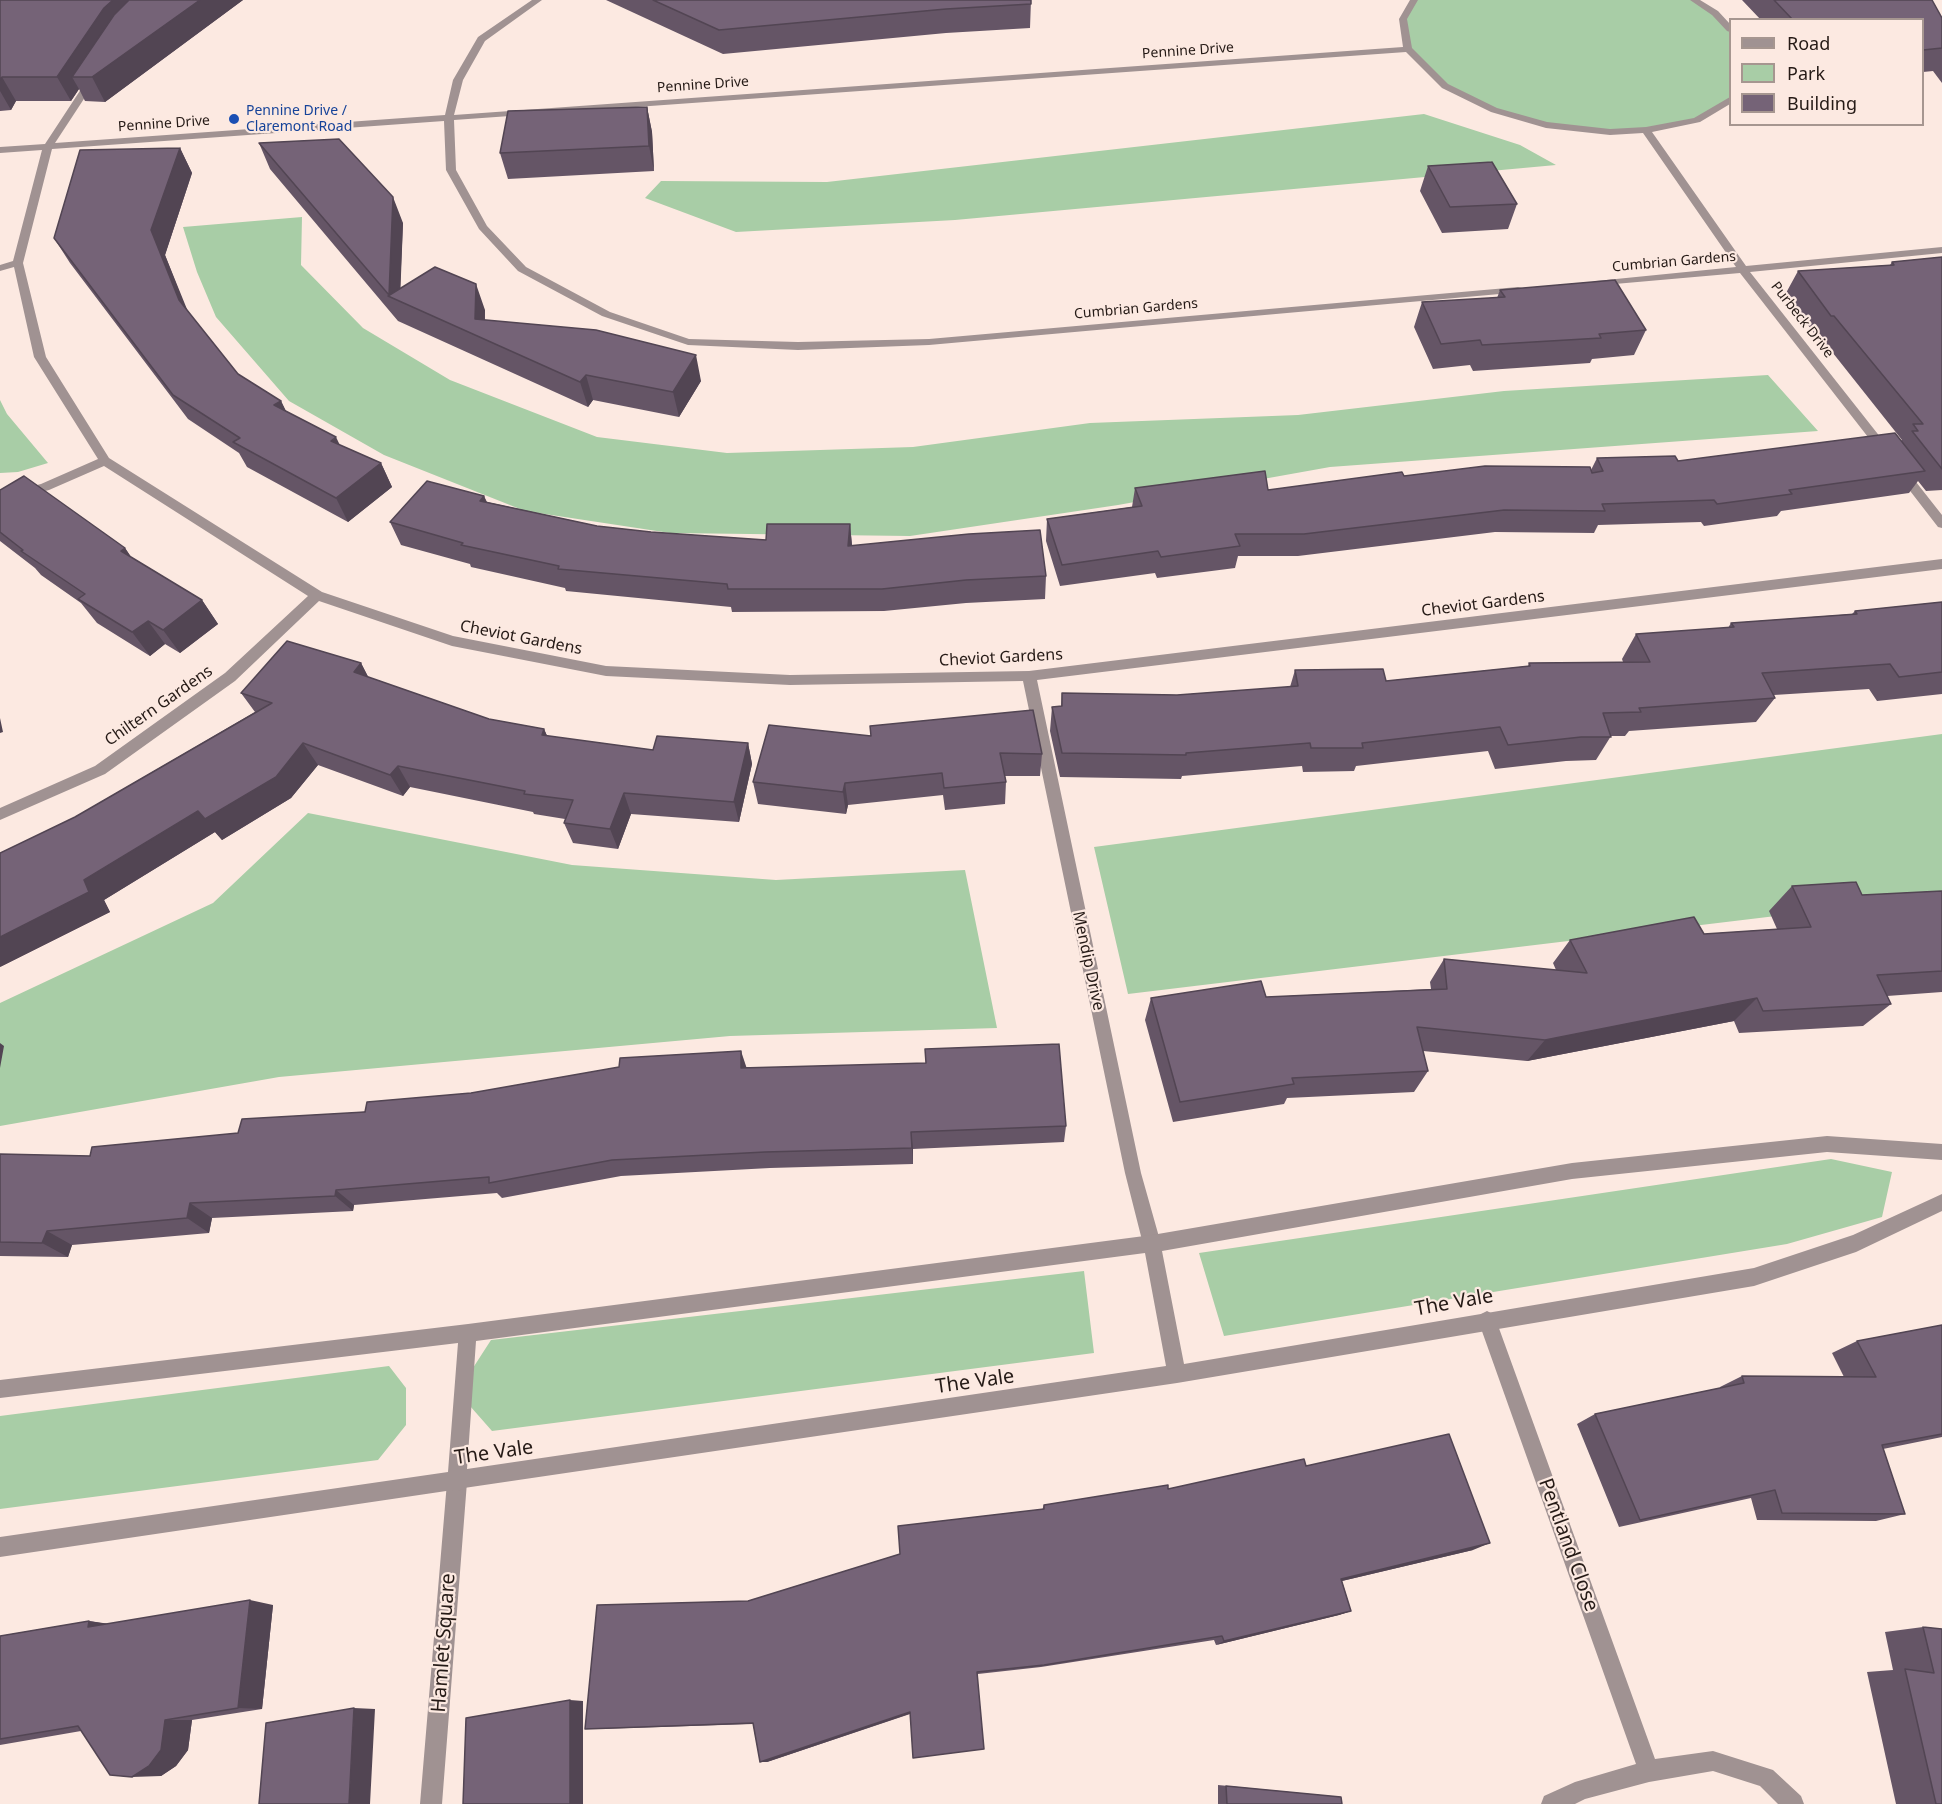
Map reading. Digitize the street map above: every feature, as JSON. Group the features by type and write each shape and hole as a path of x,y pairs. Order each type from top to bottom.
{"street":[{"name":"Cumbrian Gardens","path":"538,0 481,39 458,80 449,117 451,170 483,227 522,269 606,314 688,342 798,346 929,342 1532,289"},
{"path":"1414,0 1403,19 1408,49 1445,86 1494,110 1546,125 1610,132 1646,130 1696,120 1729,101"},
{"path":"1694,0 1715,13 1729,27"},
{"name":"Pennine Drive","path":"0,150 1408,49"},
{"name":"Cheviot Gardens","path":"101,66 48,146 18,263 40,357 105,461 317,595 452,641 606,671 790,680 1029,676 1942,564"},
{"name":"Purbeck Drive","path":"1646,130 1744,270 1942,524"},
{"name":"Cumbrian Gardens","path":"1579,285 1942,250"},
{"path":"0,268 18,263"},
{"path":"0,493 18,494 45,487 105,461"},
{"name":"Chiltern Gardens","path":"0,814 100,770 230,677 317,595"},
{"name":"Mendip Drive","path":"1029,676 1130,1161 1152,1244 1177,1374"},
{"path":"0,1389 468,1333 1152,1244 1572,1171 1827,1144 1942,1152"},
{"name":"The Vale","path":"0,1547 457,1482 1177,1374 1487,1320 1754,1277 1856,1243 1942,1202"},
{"name":"Pentland Close","path":"1487,1320 1649,1771"},
{"name":"Hamlet Square","path":"431,1804 468,1333"},
{"path":"1552,1804 1582,1789 1649,1771 1713,1761 1766,1777 1793,1804"}],"green space":[{"path":"1414,0 1694,0 1715,13 1729,28 1729,101 1697,120 1646,130 1610,132 1546,125 1494,110 1445,86 1408,49 1403,19"},
{"path":"1424,114 1520,145 1556,165 955,220 736,232 645,198 661,181 827,182"},
{"path":"302,217 301,265 363,328 450,380 597,437 727,453 913,447 1090,423 1298,415 1504,391 1768,375 1818,431 1330,467 1118,505 910,536 670,533 525,511 384,455 289,401 216,317 197,272 183,227"},
{"path":"0,400 7,414 48,463 18,472 0,473"},
{"path":"1942,734 1942,896 1128,994 1094,847"},
{"path":"308,813 572,865 776,880 965,870 997,1028 730,1036 279,1077 0,1126 0,1003 213,903"},
{"path":"1831,1159 1892,1172 1882,1217 1787,1244 1224,1336 1199,1253"},
{"path":"1084,1271 1094,1353 492,1431 470,1406 471,1371 491,1340"},
{"path":"389,1366 406,1388 406,1425 378,1460 0,1509 0,1416"}],"building":[{"path":"0,0 113,0 104,8 57,77 2,77 0,80"},
{"path":"129,0 200,0 92,77 72,77 114,15"},
{"path":"653,0 1031,0 1031,4 946,9 719,30"},
{"path":"1774,0 1932,0 1942,18 1942,48 1924,50 1924,18 1791,18"},
{"path":"647,107 649,146 500,153 508,111"},
{"path":"339,139 393,197 389,295 259,143"},
{"path":"180,148 151,230 179,300 238,374 281,401 274,405 336,437 331,441 381,463 336,498 233,442 240,438 173,395 54,238 80,150"},
{"path":"1492,162 1517,204 1450,207 1428,166"},
{"path":"1942,257 1942,469 1912,431 1918,431 1913,424 1923,424 1834,316 1831,316 1798,271 1894,265 1892,262"},
{"path":"435,267 476,284 475,319 596,330 696,355 673,392 586,375 580,382 388,296"},
{"path":"1615,280 1646,330 1599,334 1601,338 1482,345 1480,340 1441,344 1422,302 1505,297 1500,290"},
{"path":"1895,433 1925,471 1789,490 1792,494 1717,504 1714,500 1602,504 1605,511 1504,510 1304,534 1235,534 1240,546 1161,557 1158,551 1062,565 1047,519 1142,506 1135,488 1265,471 1268,490 1402,472 1404,476 1485,466 1590,467 1592,473 1603,471 1597,458 1675,456 1678,461"},
{"path":"24,476 125,548 121,551 202,600 163,630 148,621 132,632 78,599 85,594 21,551 23,550 0,532 0,490"},
{"path":"427,481 484,496 480,501 597,526 651,532 766,540 767,524 850,524 848,546 969,534 1040,530 1046,576 966,580 882,589 728,589 727,584 558,569 559,566 461,545 463,543 390,522"},
{"path":"1942,602 1942,672 1899,677 1890,664 1762,673 1775,698 1639,708 1641,712 1603,713 1611,737 1581,737 1508,745 1500,727 1362,743 1363,748 1311,748 1310,743 1186,753 1186,755 1062,753 1052,707 1062,706 1062,693 1177,695 1298,686 1295,670 1383,669 1386,681 1530,666 1529,663 1650,662 1636,634 1734,627 1731,623 1857,614 1855,611"},
{"path":"287,641 361,663 354,672 489,719 544,729 542,735 653,750 657,736 748,743 734,802 624,793 610,829 564,823 573,800 524,794 525,791 398,766 390,775 303,743 276,777 205,819 198,811 84,880 89,892 0,937 0,853 75,817 272,703 241,693"},
{"path":"1033,710 1042,754 1000,753 1006,782 944,788 942,773 845,783 843,792 753,782 769,725 871,736 870,726"},
{"path":"1856,882 1862,895 1942,891 1942,971 1877,975 1891,1004 1763,1011 1757,998 1545,1040 1417,1027 1428,1071 1292,1078 1294,1084 1180,1102 1151,998 1261,981 1266,997 1447,989 1444,959 1587,973 1570,940 1694,917 1704,934 1811,927 1792,886"},
{"path":"1059,1044 1066,1126 911,1132 912,1148 765,1152 612,1160 489,1183 489,1177 336,1190 335,1196 190,1203 187,1218 47,1231 42,1243 0,1242 0,1154 90,1156 92,1147 238,1133 242,1119 365,1112 367,1102 471,1093 619,1067 620,1058 741,1051 741,1068 926,1063 925,1049"},
{"path":"1942,1325 1942,1434 1882,1445 1905,1514 1782,1513 1775,1490 1640,1520 1595,1414 1744,1383 1742,1376 1876,1377 1857,1341"},
{"path":"1449,1434 1490,1543 1341,1579 1351,1611 1224,1641 1222,1636 1044,1665 977,1672 984,1749 913,1758 910,1712 760,1762 753,1723 585,1729 597,1605 748,1601 900,1554 898,1526 1044,1509 1044,1505 1168,1485 1168,1489 1304,1459 1306,1466"},
{"path":"250,1600 238,1708 165,1720 161,1750 149,1766 132,1777 110,1775 78,1726 0,1739 0,1636 89,1621 88,1627"},
{"path":"1923,1627 1942,1629 1942,1804 1936,1804 1905,1669 1934,1673"},
{"path":"570,1700 570,1804 463,1804 466,1718"},
{"path":"354,1708 349,1804 259,1804 266,1723"},
{"path":"1226,1786 1341,1797 1342,1804 1227,1804"}],"place":[{"name":"Pennine Drive / Claremont Road","path":"234,119"}]}
